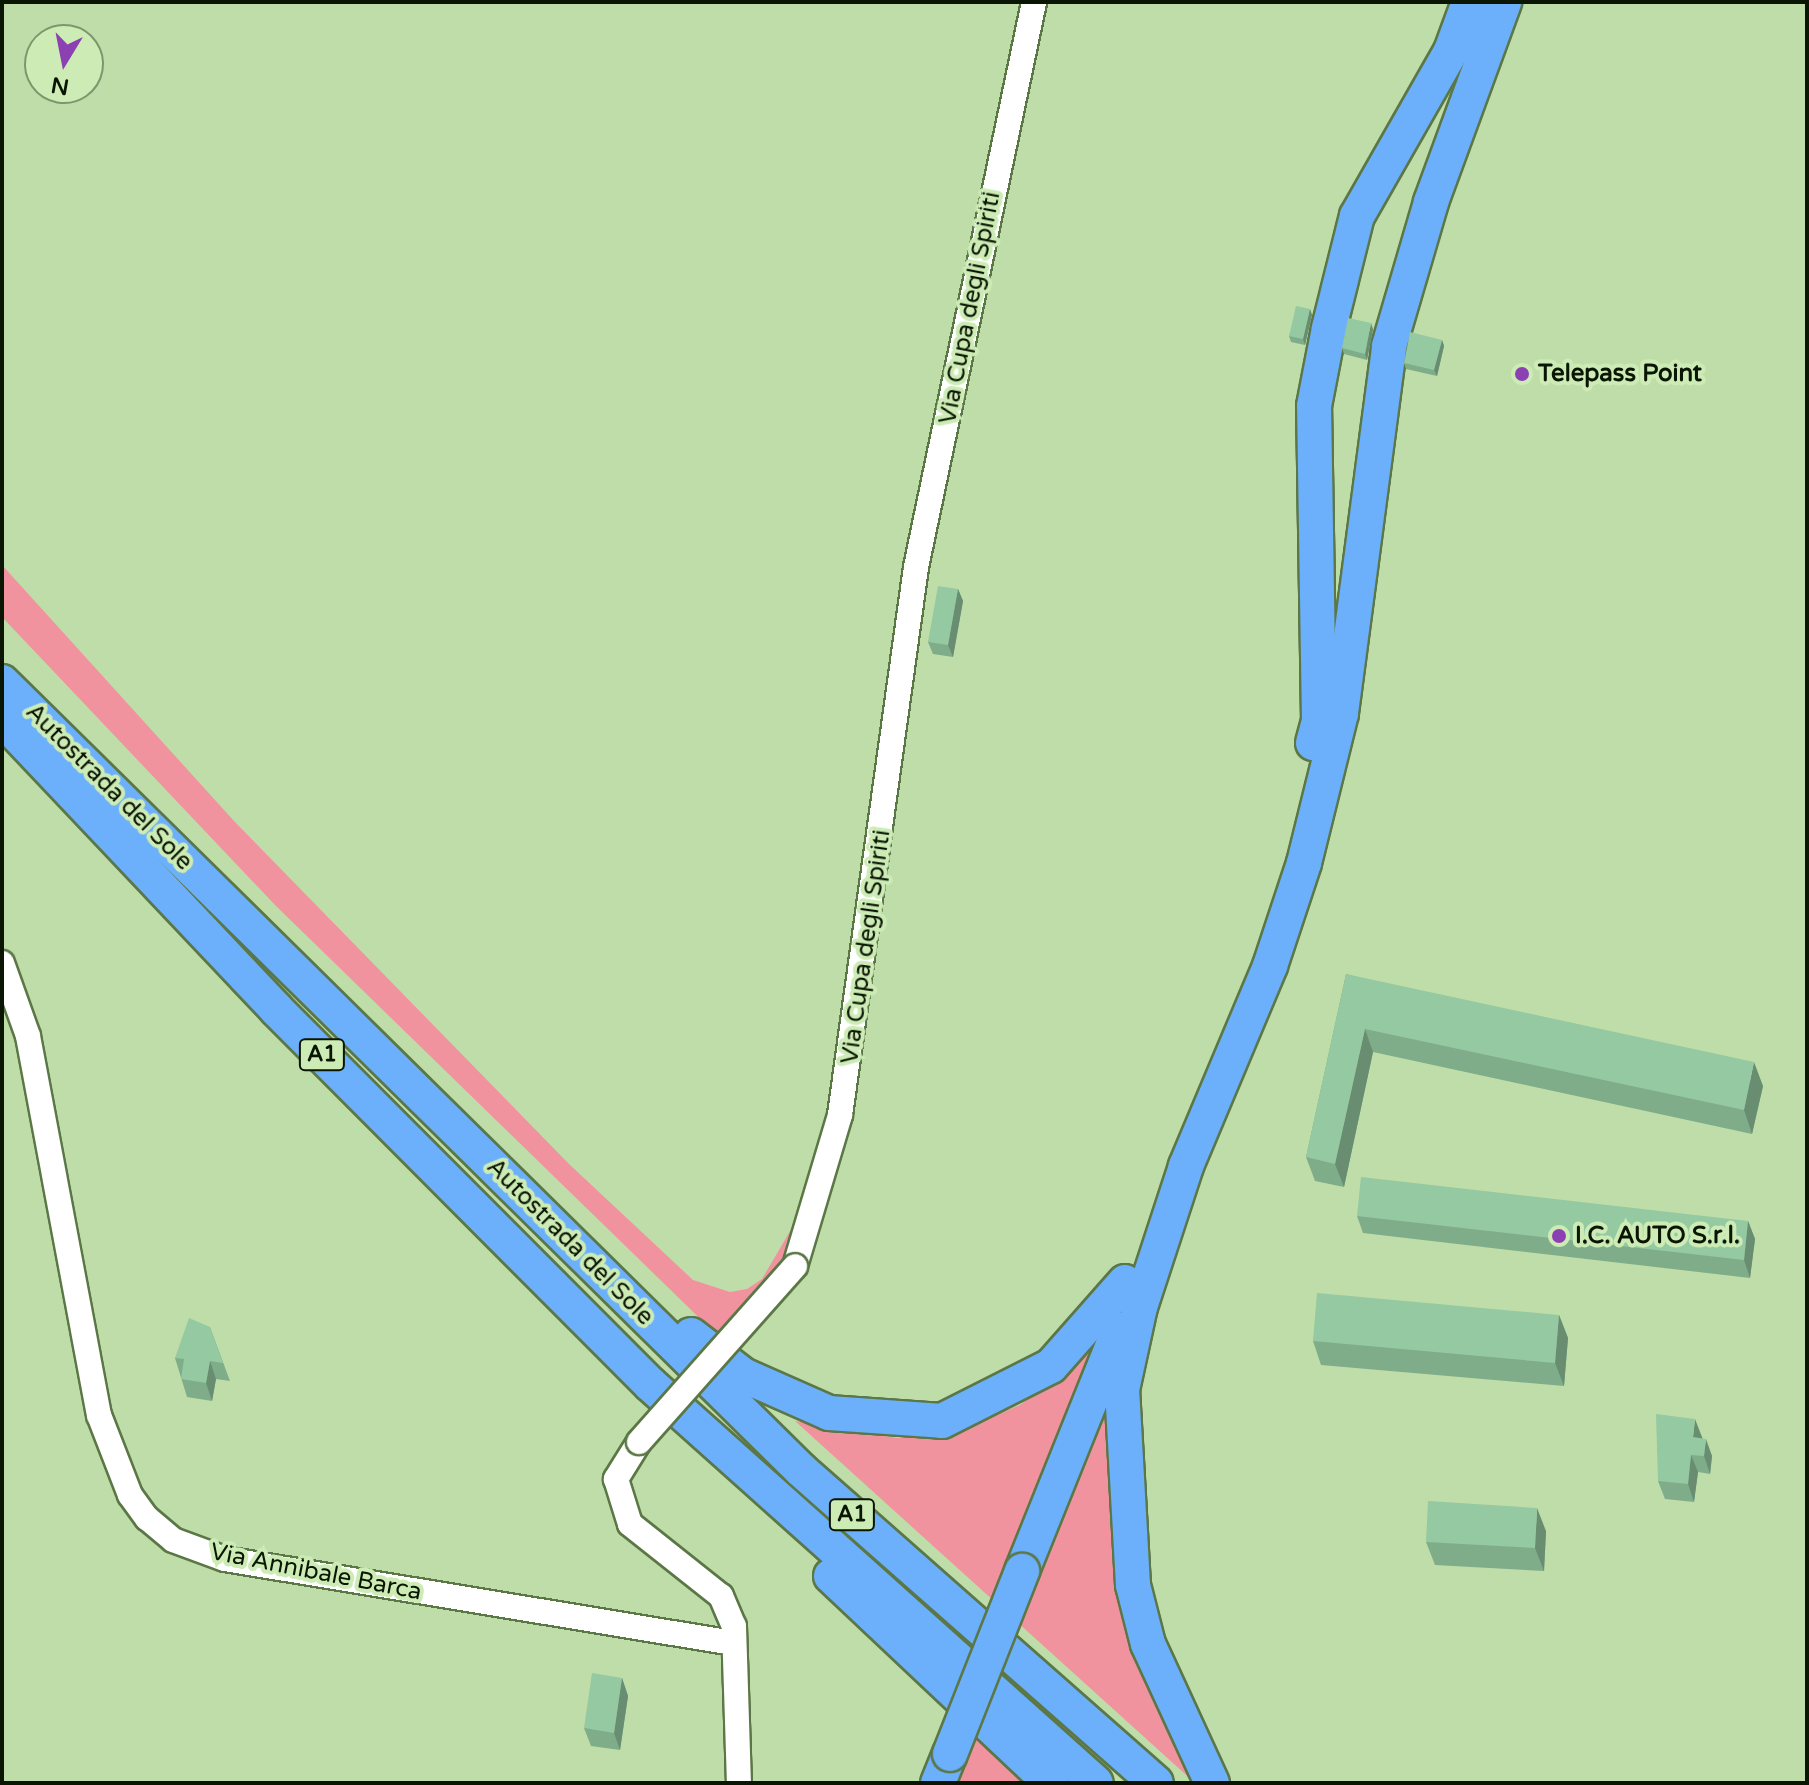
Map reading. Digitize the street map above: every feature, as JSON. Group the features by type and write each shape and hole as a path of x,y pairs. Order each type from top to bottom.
{"highway":[{"path":"1112,1345 1125,1282 1273,892 1319,721 1314,406 1357,216 1451,51 1469,2"},
{"path":"944,1768 1112,1345 1165,1230 1304,863 1341,713 1389,346 1431,202 1504,2"},
{"name":"Autostrada del Sole","path":"2,682 801,1470 1156,1783"},
{"name":"Autostrada del Sole","path":"2,719 276,1009 650,1384 1096,1783"},
{"path":"1165,1230 1122,1390 1133,1585 1172,1704 1212,1783"},
{"path":"560,1233 743,1375 829,1413 880,1420 942,1421 1003,1396 1083,1337 1125,1282"},
{"path":"650,1384 752,1499 1051,1783"}],"street":[{"name":"Via Cupa degli Spiriti","path":"739,1783 733,1643 721,1596 630,1524 617,1498 616,1479 639,1442 795,1266 840,1115 916,567 1034,2"},
{"name":"Via Annibale Barca","path":"2,963 28,1036 99,1415 130,1495 147,1518 173,1540 225,1559 733,1643"}],"shaded area":[{"path":"2,565 234,821 569,1164 693,1280 730,1292 747,1289 762,1279 796,1221 788,1257 721,1339 276,906 2,617"},
{"path":"1099,1340 1114,1406 1113,1546 1126,1607 1195,1783 795,1421 897,1438 969,1427 1020,1405"},
{"path":"974,1732 1030,1783 954,1783"}],"building":[{"path":"1296,306 1310,309 1303,339 1289,336"},
{"path":"1348,318 1371,323 1365,354 1342,348"},
{"path":"1410,332 1442,340 1434,370 1404,363"},
{"path":"938,586 958,589 948,645 928,642"},
{"path":"1346,974 1754,1062 1744,1110 1365,1029 1335,1164 1306,1157"},
{"path":"1361,1177 1748,1221 1744,1260 1357,1216"},
{"path":"1317,1293 1559,1315 1555,1363 1313,1341"},
{"path":"189,1318 210,1327 223,1363 210,1361 206,1383 181,1379 184,1359 175,1358"},
{"path":"1656,1414 1695,1419 1693,1437 1706,1439 1704,1456 1691,1455 1688,1484 1658,1481"},
{"path":"1428,1501 1537,1508 1535,1548 1426,1542"},
{"path":"592,1673 622,1678 614,1733 584,1728"}],"place":[{"name":"Telepass Point","path":"1522,374"},
{"name":"I.C. AUTO S.r.l.","path":"1559,1236"}]}
